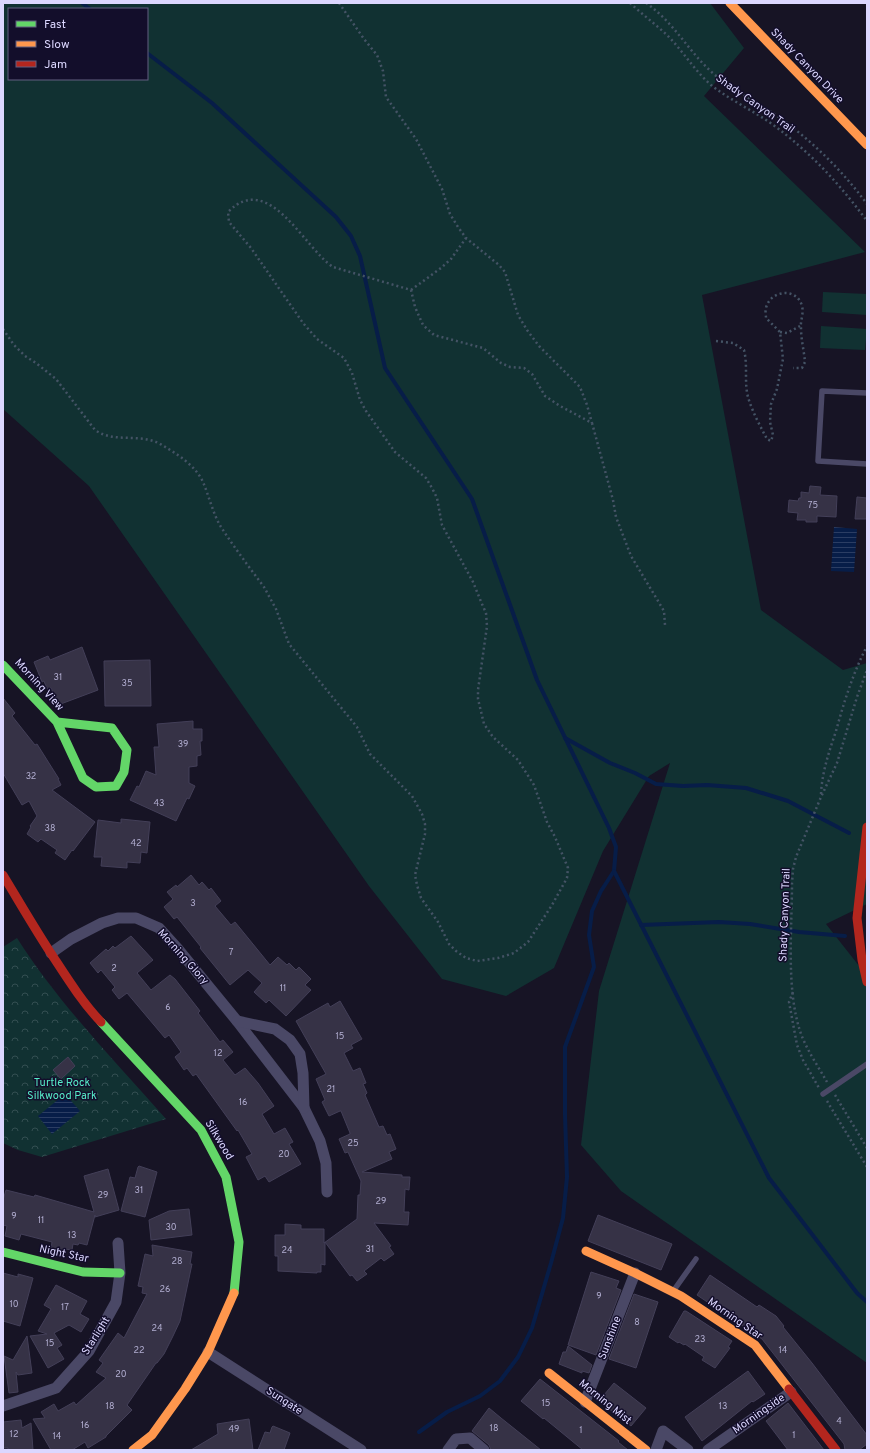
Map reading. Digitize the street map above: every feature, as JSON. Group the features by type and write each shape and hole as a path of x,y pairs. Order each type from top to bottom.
{"street":[{"name":"Shady Canyon Drive","path":"730,3 867,145"},
{"name":"Morning View","path":"3,665 57,722 74,763 83,778 96,787 116,786 124,772 127,750 112,728 57,722"},
{"path":"867,827 857,918 862,960 867,982"},
{"name":"Silkwood","path":"3,875 51,953 88,1008 201,1130 226,1177 239,1242 234,1295 208,1352 185,1389 152,1435 133,1450"},
{"name":"Morning Glory","path":"51,953 71,939 102,923 118,918 136,918 159,928 237,1021 304,1108 320,1140 326,1163 328,1192"},
{"name":"Morning Glory","path":"237,1021 275,1029 290,1040 300,1054 303,1073 304,1108"},
{"name":"Starlight","path":"3,1406 56,1388 89,1351 116,1302 120,1272 118,1243"},
{"name":"Morning Star","path":"586,1251 681,1296 755,1345 836,1450"},
{"name":"Night Star","path":"3,1252 83,1272 120,1272"},
{"name":"Sunshine","path":"585,1402 635,1273"},
{"name":"Sungate","path":"208,1352 361,1450"},
{"name":"Morning Mist","path":"549,1373 646,1450"},
{"name":"Morningside","path":"708,1450 791,1392"},
{"path":"656,1450 663,1431 688,1450"},
{"path":"448,1450 456,1439 470,1438 484,1450"}],"lane":[{"path":"867,394 822,392 818,461 867,464"},
{"path":"823,1094 867,1064"},
{"path":"673,1292 696,1259"}],"path":[{"path":"339,3 377,55 384,72 386,97 416,139 442,189 450,214 466,238 499,265 505,272 518,315 527,330 539,346 580,387 587,404 613,500 616,517 631,556 664,611 665,625"},
{"name":"Shady Canyon Trail","path":"630,3 667,35 700,75 732,100 771,124 803,149 846,192 867,221"},
{"name":"Shady Canyon Trail","path":"646,3 673,26 715,75 732,88 775,114 809,140 835,165 867,204"},
{"path":"3,329 14,345 25,356 36,362 56,379 95,430 102,435 117,438 147,439 160,444 189,464 202,480 220,526 270,596 289,644 357,727 370,754 412,796 422,814 425,824 415,875 421,898 438,922 449,944 466,958 477,961 498,958 514,953 528,942 552,905 567,878 568,868 556,837 547,822 534,785 518,760 494,737 484,724 482,718 478,699 478,690 486,639 486,613 473,582 442,525 436,498 426,478 395,452 360,400 352,374 344,358 317,339 303,323 251,248 229,222 228,212 246,200 264,201 286,216 324,261 333,267 411,290"},
{"path":"411,290 451,259 466,238"},
{"path":"411,290 415,308 423,325 434,335 482,348 505,365 524,368 532,374 545,396 592,423"},
{"path":"793,368 802,368 805,362 800,326 803,319 802,305 796,297 788,293 778,293 771,299 766,308 766,318 771,325 780,332 787,333 800,326"},
{"path":"716,341 733,343 744,350 747,361 746,382 748,396 767,439 771,441 773,435 770,422 771,404 777,389 783,359 780,332"},
{"name":"Shady Canyon Trail","path":"821,797 825,766 845,699 853,676 867,646"},
{"name":"Shady Canyon Trail","path":"867,670 857,697 837,763 800,846 793,869 792,883 793,991 795,1011 802,1036 867,1148"},
{"name":"Shady Canyon Trail","path":"793,991 789,1002 797,1045 803,1060 867,1167"}],"green space":[{"path":"3,3 710,3 744,48 704,96 865,252 702,295 761,610 843,670 867,663 867,904 826,924 867,976 867,1363 621,1191 581,1145 599,991 670,763 649,776 603,851 554,968 506,996 442,979 369,886 89,486 3,409"},
{"path":"823,292 867,294 867,315 822,312"},
{"path":"821,326 867,329 865,350 820,348"},
{"name":"Turtle Rock Silkwood Park","path":"17,938 33,962 69,1009 166,1119 42,1157 18,1150 3,1143 3,947"}],"water":[{"path":"834,527 857,529 854,572 831,571"},
{"path":"65,1094 80,1111 52,1134 38,1116"}],"building":[{"path":"810,486 821,487 820,495 837,496 836,517 817,516 817,522 806,522 806,520 797,520 798,513 788,512 789,500 798,501 799,498 801,498 801,492 809,493"},
{"path":"857,497 867,498 867,519 855,519"},
{"path":"82,647 98,690 58,705 51,688 47,689 44,681 42,682 34,662 48,656 50,660"},
{"path":"150,660 151,706 105,706 104,661"},
{"path":"3,698 15,713 12,716 35,745 37,744 59,779 61,785 52,790 95,822 65,860 55,853 57,850 41,839 38,842 27,834 31,827 30,826 37,816 29,801 22,805 3,773"},
{"path":"193,721 193,729 202,729 202,741 200,741 201,755 197,756 197,766 189,767 189,783 195,786 189,799 187,798 176,821 130,800 137,786 139,787 146,771 156,775 154,747 159,747 157,724"},
{"path":"121,819 150,822 147,853 141,852 140,863 127,862 127,868 101,866 102,857 94,857 98,820 121,823"},
{"path":"191,875 199,885 202,882 209,890 211,888 221,901 215,906 231,925 235,922 270,965 278,957 287,965 289,963 296,970 299,967 311,979 305,985 311,990 286,1016 269,1000 266,1003 254,992 262,983 248,970 230,985 177,917 174,919 164,907 173,899 167,892 176,885 177,887"},
{"path":"131,936 153,960 137,973 151,990 170,975 175,979 200,1011 198,1013 220,1042 223,1040 233,1052 223,1060 235,1075 245,1068 258,1083 274,1106 262,1114 274,1134 285,1128 293,1142 289,1144 301,1164 269,1182 265,1176 258,1180 246,1157 252,1154 238,1130 237,1131 196,1074 193,1076 187,1068 184,1070 175,1057 181,1052 169,1035 165,1038 127,993 119,999 112,990 115,987 101,970 98,973 90,963 106,949 108,951 113,946 115,948"},
{"path":"340,1001 362,1039 351,1045 353,1048 344,1053 353,1071 360,1068 366,1083 363,1084 367,1093 365,1095 379,1127 383,1126 387,1135 390,1134 396,1149 389,1152 392,1159 362,1172 410,1177 409,1190 405,1189 404,1212 409,1212 408,1225 374,1223 391,1246 389,1247 394,1254 384,1261 381,1258 364,1271 367,1274 357,1281 352,1275 350,1276 325,1242 357,1219 358,1195 360,1195 361,1181 348,1152 345,1153 339,1139 350,1133 341,1111 329,1116 322,1102 325,1100 316,1079 326,1074 296,1021 328,1003 330,1007"},
{"path":"68,1057 75,1066 61,1079 53,1070"},
{"path":"139,1166 157,1172 145,1217 121,1211 130,1177 135,1178"},
{"path":"108,1169 119,1210 95,1217 95,1215 87,1245 79,1243 78,1245 73,1244 72,1250 65,1249 64,1253 51,1249 52,1242 21,1234 19,1240 5,1236 7,1226 3,1225 3,1200 6,1190 34,1197 35,1195 94,1212 84,1176"},
{"path":"189,1209 192,1235 151,1240 149,1220 169,1211"},
{"path":"598,1215 672,1244 661,1270 588,1241"},
{"path":"285,1224 301,1225 301,1229 324,1229 324,1243 325,1242 325,1265 321,1264 321,1272 278,1271 278,1256 275,1256 275,1235 285,1235"},
{"path":"152,1245 192,1252 190,1264 192,1264 180,1321 173,1336 164,1354 127,1405 132,1410 106,1437 88,1448 85,1442 72,1450 51,1450 33,1419 45,1418 41,1412 54,1404 58,1411 74,1402 76,1405 106,1378 96,1372 103,1363 99,1360 118,1333 124,1338 147,1294 142,1293 143,1287 138,1286 145,1254 153,1256"},
{"path":"591,1272 619,1281 616,1288 621,1290 596,1355 568,1345"},
{"path":"3,1273 18,1277 18,1274 33,1278 20,1326 3,1321"},
{"path":"710,1275 757,1307 759,1305 776,1316 867,1435 867,1444 859,1450 845,1450 844,1444 762,1339 697,1295"},
{"path":"56,1285 87,1301 80,1314 89,1319 81,1332 69,1325 54,1333 62,1345 57,1348 64,1359 48,1368 30,1336 47,1334 38,1331 51,1309 44,1305"},
{"path":"634,1294 658,1302 636,1368 609,1359"},
{"path":"684,1311 732,1341 728,1347 730,1348 715,1368 702,1360 704,1357 685,1344 678,1343 669,1337"},
{"path":"27,1336 32,1373 18,1375 16,1372 18,1392 9,1393 4,1356 13,1360"},
{"path":"568,1346 592,1365 589,1373 582,1371 582,1373 559,1364 563,1352 566,1352"},
{"path":"748,1371 765,1394 753,1402 752,1401 702,1441 685,1417"},
{"path":"540,1379 619,1441 618,1442 628,1450 583,1450 544,1418 543,1419 521,1401"},
{"path":"614,1383 646,1408 631,1426 599,1401"},
{"path":"788,1403 824,1450 788,1450 766,1421"},
{"path":"489,1408 541,1450 491,1450 489,1445 472,1431"},
{"path":"249,1419 253,1450 191,1450 218,1434 217,1424"},
{"path":"21,1420 22,1428 31,1423 33,1450 8,1450 8,1448 3,1448 3,1422"},
{"path":"273,1426 290,1433 284,1450 258,1450 265,1432 270,1433"}],"waterway":[{"path":"82,3 89,8"},
{"path":"148,54 212,103 336,217 351,236 360,256 385,368 472,499 537,680 609,828 616,847 614,871 601,891 592,911 589,935 594,967 565,1047 567,1177 563,1218 532,1328 518,1357 500,1381 480,1396 447,1412 419,1432"},
{"path":"565,738 610,763 635,773 656,784 683,786 707,785 746,788 788,801 849,833"},
{"path":"614,871 769,1178 857,1293 867,1302"},
{"path":"641,925 719,922 750,924 799,932 845,936"}],"traffic: fast":[{"path":"3,665 57,722 83,778 96,787 116,786 124,772 127,750 112,728 57,722"},
{"path":"101,1022 201,1130 226,1177 239,1242 234,1293"},
{"path":"3,1252 83,1272 120,1273"}],"traffic: slow":[{"path":"730,3 867,145"},
{"path":"586,1251 681,1296 755,1345 789,1389"},
{"path":"133,1450 152,1435 185,1389 208,1352 234,1293"},
{"path":"549,1373 646,1450"}],"traffic: jam":[{"path":"867,827 857,918 862,960 867,982"},
{"path":"3,875 65,975 94,1015 101,1022"},
{"path":"789,1389 836,1450"}]}
